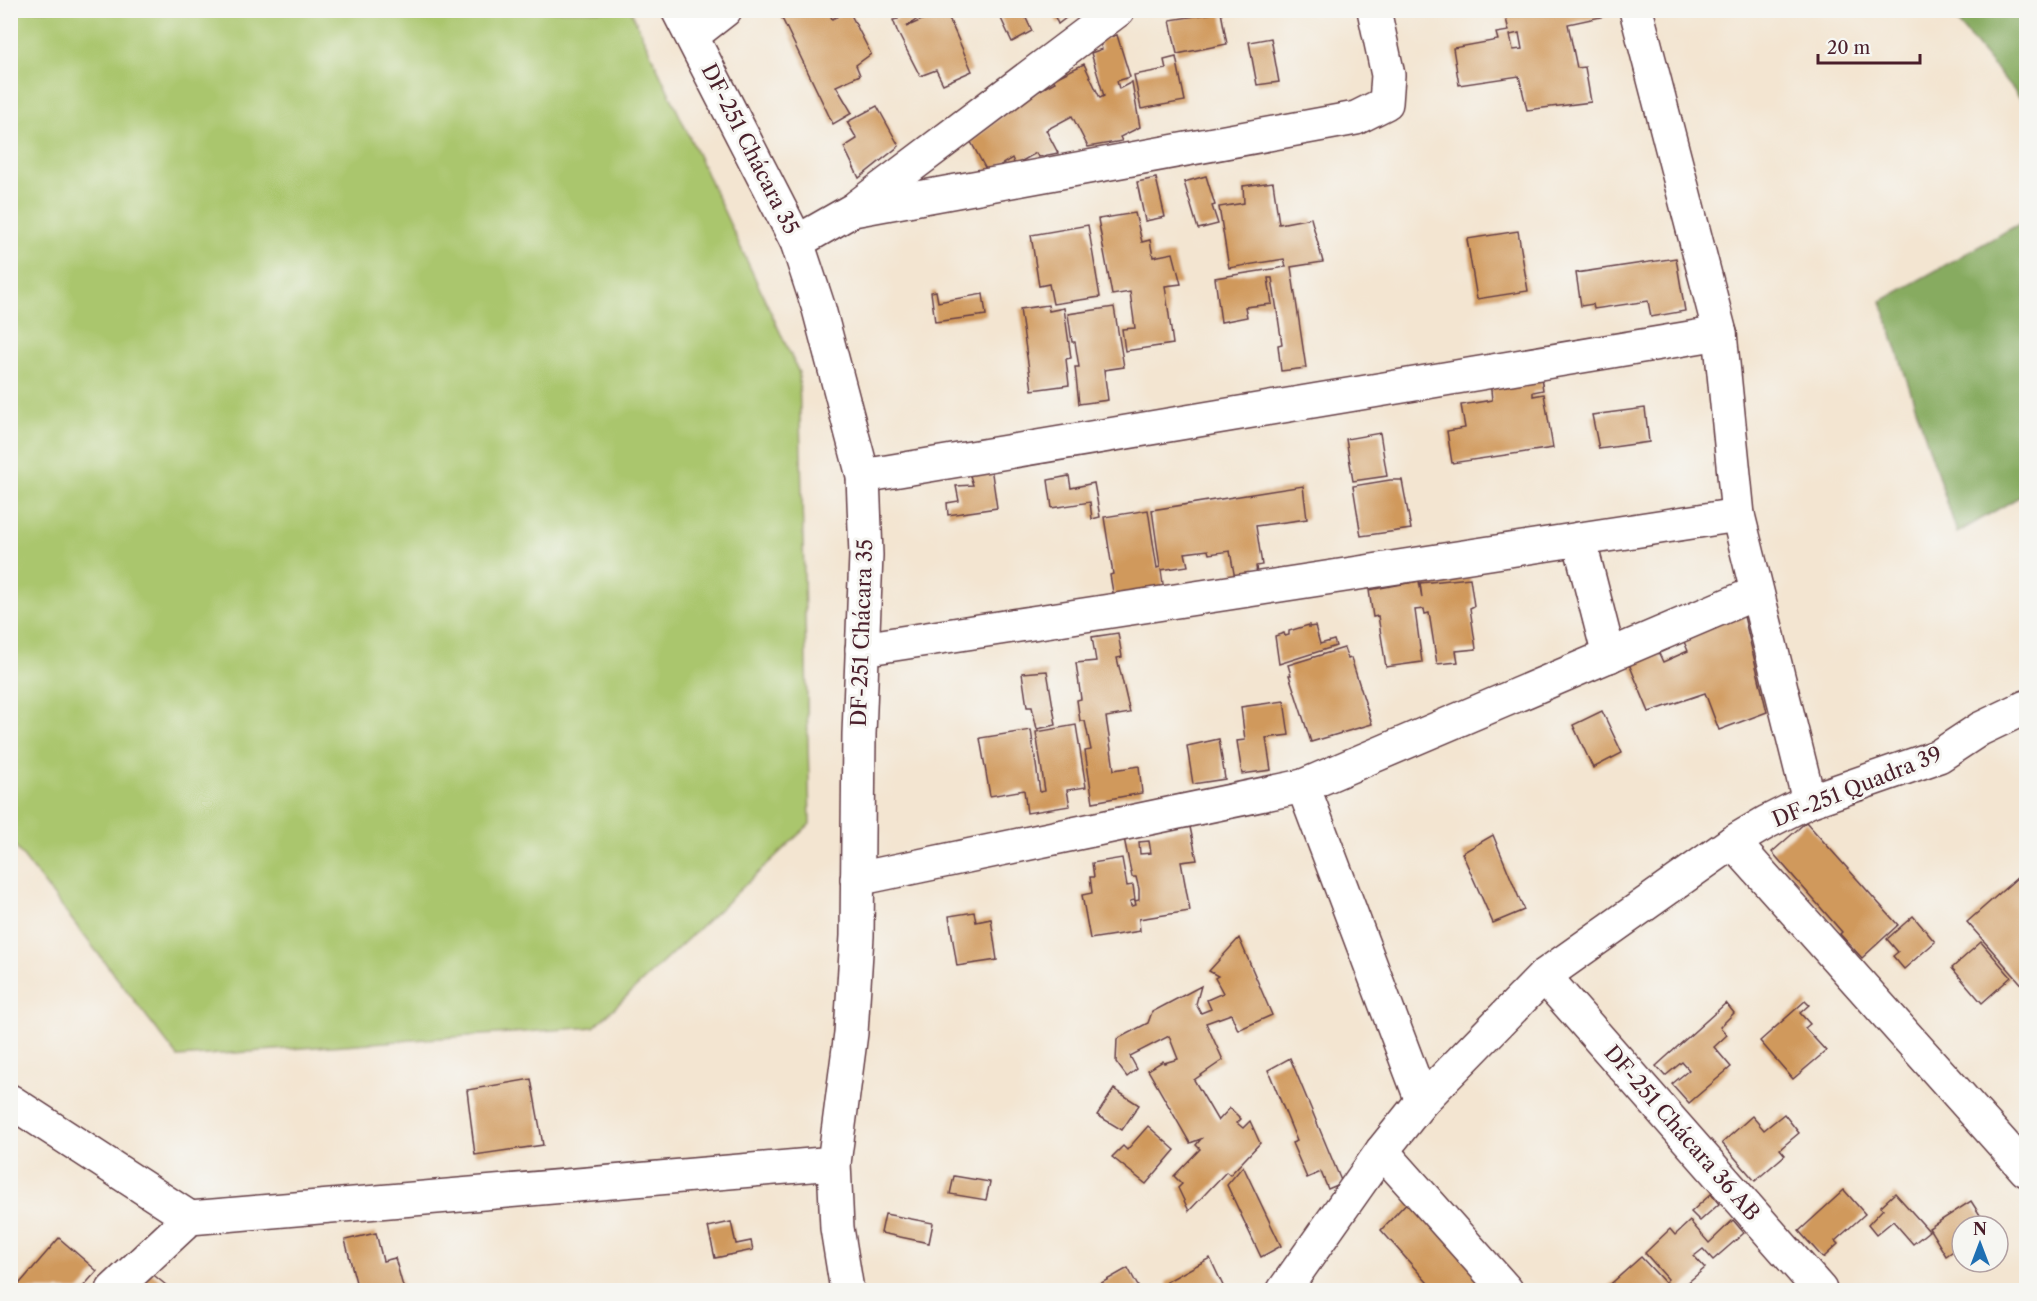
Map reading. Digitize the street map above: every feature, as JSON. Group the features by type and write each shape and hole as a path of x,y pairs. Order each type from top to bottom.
{"street":[{"path":"685,23 725,10"},
{"path":"797,242 853,210 1118,10"},
{"path":"853,210 1356,118 1386,103 1388,75 1374,10"},
{"path":"1636,10 1720,333 1738,515 1809,801"},
{"name":"DF-251 Chácara 35","path":"685,23 797,242 819,309 863,476 866,555 851,1033 834,1163 837,1228 847,1290"},
{"path":"863,476 1720,333"},
{"path":"862,649 1738,515"},
{"path":"1579,539 1609,656"},
{"path":"857,879 1303,786 1756,593"},
{"name":"DF-251 Quadra 39","path":"1284,1290 1382,1151 1422,1101 1544,976 1733,842 1809,801 1940,756 1980,729 2026,706"},
{"path":"1303,786 1422,1101"},
{"path":"1733,842 2026,1170"},
{"name":"DF-251 Chácara 36 AB","path":"1544,976 1820,1290"},
{"path":"10,1101 190,1218 834,1163"},
{"path":"1382,1151 1506,1290"},
{"path":"113,1290 190,1218"}],"green space":[{"path":"11,10 631,11 799,373 810,824 594,1027 178,1057 11,841"},
{"path":"1948,11 2026,11 2026,105"},
{"path":"2026,220 2026,493 1957,533 1881,301"}],"building":[{"path":"778,10 802,10 804,13 828,10 832,19 849,11 871,54 856,65 860,75 836,86 852,113 833,124"},
{"path":"894,10 917,10 920,17 929,10 966,10 949,18 972,71 943,84 936,70 920,76 898,33 893,20 898,19","holes":["920,17 922,20 906,27"]},
{"path":"997,10 1022,10 1032,31 1012,42"},
{"path":"1052,10 1076,10 1058,24"},
{"path":"1504,10 1609,10 1610,15 1568,24 1577,68 1585,67 1591,102 1527,110 1519,76 1459,85 1453,48 1498,40 1496,33 1509,31","holes":["1519,33 1522,49 1513,50 1510,35"]},
{"path":"1221,12 1227,44 1177,54 1170,20"},
{"path":"1117,35 1130,77 1117,81 1119,89 1132,82 1140,127 1120,137 1122,141 1088,147 1072,116 1046,130 1058,153 1038,157 1036,153 1015,165 1012,158 988,173 971,142 1020,101 1055,82 1053,79 1084,64 1100,98 1104,96 1091,53 1102,49 1099,40"},
{"path":"1271,38 1279,82 1257,85 1249,42"},
{"path":"1176,57 1185,101 1141,109 1134,75 1166,69 1164,60"},
{"path":"877,106 899,146 859,178 844,147 857,139 847,122"},
{"path":"1206,176 1218,224 1198,229 1184,182"},
{"path":"1156,178 1165,217 1145,221 1137,182"},
{"path":"1273,182 1279,224 1311,218 1323,262 1291,267 1306,368 1281,371 1278,345 1282,344 1272,278 1268,278 1272,304 1245,307 1247,317 1221,322 1215,278 1286,267 1284,259 1229,268 1219,207 1244,203 1243,186"},
{"path":"1135,213 1142,242 1150,240 1153,257 1173,253 1181,284 1165,286 1173,344 1125,351 1122,329 1135,328 1130,292 1112,295 1098,219"},
{"path":"1088,225 1100,297 1053,304 1049,284 1039,286 1031,235"},
{"path":"1518,231 1528,291 1477,299 1467,239"},
{"path":"1676,258 1685,311 1651,317 1648,301 1594,309 1593,304 1581,306 1576,273"},
{"path":"936,291 938,302 983,294 986,315 935,322 931,292"},
{"path":"1048,305 1049,311 1064,308 1071,358 1066,359 1069,385 1032,390 1020,309"},
{"path":"1114,307 1124,367 1104,370 1108,400 1079,404 1075,367 1079,367 1068,314"},
{"path":"1540,371 1543,390 1533,392 1533,396 1544,394 1553,448 1452,463 1447,431 1465,428 1461,405 1492,400 1490,380"},
{"path":"1645,408 1649,442 1599,449 1592,415"},
{"path":"1380,433 1387,476 1353,481 1346,439"},
{"path":"990,460 997,508 948,515 947,503 959,501 956,486 973,485 966,463"},
{"path":"1069,476 1071,488 1094,483 1100,517 1092,519 1090,502 1052,508 1048,480"},
{"path":"1402,480 1411,529 1361,536 1353,486"},
{"path":"1303,486 1307,519 1256,526 1262,565 1256,566 1257,576 1235,579 1230,551 1209,554 1208,550 1185,553 1188,566 1161,570 1164,591 1114,598 1110,575 1113,574 1104,517 1148,510 1157,568 1160,567 1152,510"},
{"path":"1470,578 1474,606 1470,608 1476,649 1456,651 1458,662 1437,664 1429,613 1425,614 1424,609 1415,610 1422,662 1386,667 1378,616 1373,617 1369,590 1419,581 1422,598 1420,583"},
{"path":"1741,604 1767,712 1719,730 1705,693 1649,712 1627,659 1655,645 1663,662 1688,651 1680,632"},
{"path":"1309,625 1309,627 1315,626 1320,644 1334,640 1336,646 1279,664 1275,636 1284,633 1285,636 1289,635 1289,631"},
{"path":"1118,633 1122,657 1117,658 1130,713 1106,717 1114,770 1139,766 1142,793 1093,802 1085,751 1091,750 1085,721 1080,721 1077,700 1081,699 1076,663 1096,661 1092,637"},
{"path":"1344,648 1348,659 1351,658 1372,724 1311,742 1289,675 1291,675 1288,665"},
{"path":"1047,671 1056,725 1037,729 1032,707 1027,707 1022,673"},
{"path":"1284,701 1289,735 1266,738 1271,770 1242,774 1237,741 1245,740 1241,707"},
{"path":"1602,711 1622,753 1593,768 1573,725"},
{"path":"1076,725 1086,787 1067,790 1070,806 1027,813 1024,790 990,796 980,738 1031,730 1040,792 1045,791 1036,732"},
{"path":"1219,739 1225,779 1193,784 1187,746"},
{"path":"1806,822 1898,925 1862,958 1772,852"},
{"path":"1190,827 1197,860 1181,862 1190,911 1139,919 1140,931 1090,939 1082,895 1092,893 1090,877 1094,877 1092,863 1122,858 1127,886 1133,885 1135,900 1130,901 1131,906 1136,905 1135,901 1139,900 1139,889 1136,877 1132,877 1124,838","holes":["1149,841 1151,853 1140,854 1139,842"]},
{"path":"1493,835 1524,910 1493,923 1462,853"},
{"path":"2026,870 2026,989 1967,922"},
{"path":"974,912 976,922 991,919 997,960 957,966 949,916"},
{"path":"1913,916 1935,942 1904,969 1893,956 1898,952 1887,939"},
{"path":"1239,938 1272,1015 1238,1030 1231,1014 1206,1023 1223,1060 1194,1080 1218,1121 1230,1108 1241,1119 1237,1123 1243,1128 1250,1121 1260,1143 1230,1175 1226,1172 1189,1211 1178,1188 1182,1184 1174,1176 1200,1149 1196,1145 1201,1139 1190,1143 1148,1070 1163,1061 1164,1063 1178,1059 1169,1036 1130,1056 1137,1069 1127,1077 1116,1062 1117,1039 1148,1023 1152,1012 1201,986 1196,1004 1201,1013 1211,1009 1207,1000 1223,993 1215,978 1218,976 1209,971"},
{"path":"1981,942 2011,977 1982,1003 1952,968"},
{"path":"1805,1001 1809,1005 1800,1013 1810,1024 1805,1028 1826,1051 1793,1079 1760,1041"},
{"path":"1726,1003 1734,1013 1720,1027 1727,1035 1714,1047 1731,1067 1689,1103 1672,1084 1689,1070 1682,1062 1665,1076 1656,1066"},
{"path":"1290,1058 1342,1183 1328,1189 1321,1172 1307,1178 1292,1143 1297,1141 1268,1070"},
{"path":"531,1079 543,1145 475,1155 467,1090"},
{"path":"1114,1089 1139,1105 1122,1130 1097,1115"},
{"path":"1784,1114 1799,1133 1780,1149 1785,1155 1755,1181 1722,1143 1752,1116 1764,1130"},
{"path":"1148,1126 1175,1150 1146,1184 1112,1157 1123,1146 1127,1150"},
{"path":"1243,1166 1281,1246 1261,1257 1227,1185"},
{"path":"954,1176 990,1182 986,1200 950,1194"},
{"path":"1844,1190 1865,1214 1835,1241 1838,1244 1823,1258 1799,1231"},
{"path":"1895,1193 1929,1231 1913,1244 1893,1221 1876,1235 1868,1225 1883,1209 1880,1207"},
{"path":"1711,1194 1719,1204 1700,1221 1691,1212"},
{"path":"1414,1195 1482,1280 1469,1290 1434,1290 1381,1230"},
{"path":"1971,1201 1979,1214 1951,1214"},
{"path":"885,1214 933,1223 929,1243 881,1233"},
{"path":"1950,1214 1950,1253 1946,1256 1929,1228"},
{"path":"1733,1220 1744,1233 1713,1260 1703,1249 1694,1256 1705,1268 1679,1290 1671,1288 1666,1281 1668,1279 1645,1253 1670,1229 1675,1235 1690,1221 1709,1243"},
{"path":"731,1222 736,1244 751,1241 753,1250 715,1258 708,1227"},
{"path":"376,1233 383,1261 395,1258 404,1290 358,1290 345,1240"},
{"path":"59,1238 97,1271 80,1290 14,1290"},
{"path":"1641,1257 1669,1287 1665,1290 1604,1290"},
{"path":"1210,1258 1225,1290 1170,1290 1166,1282"},
{"path":"1128,1268 1140,1290 1098,1290 1096,1286"},
{"path":"150,1272 166,1285 162,1290 144,1290 139,1286"}]}
